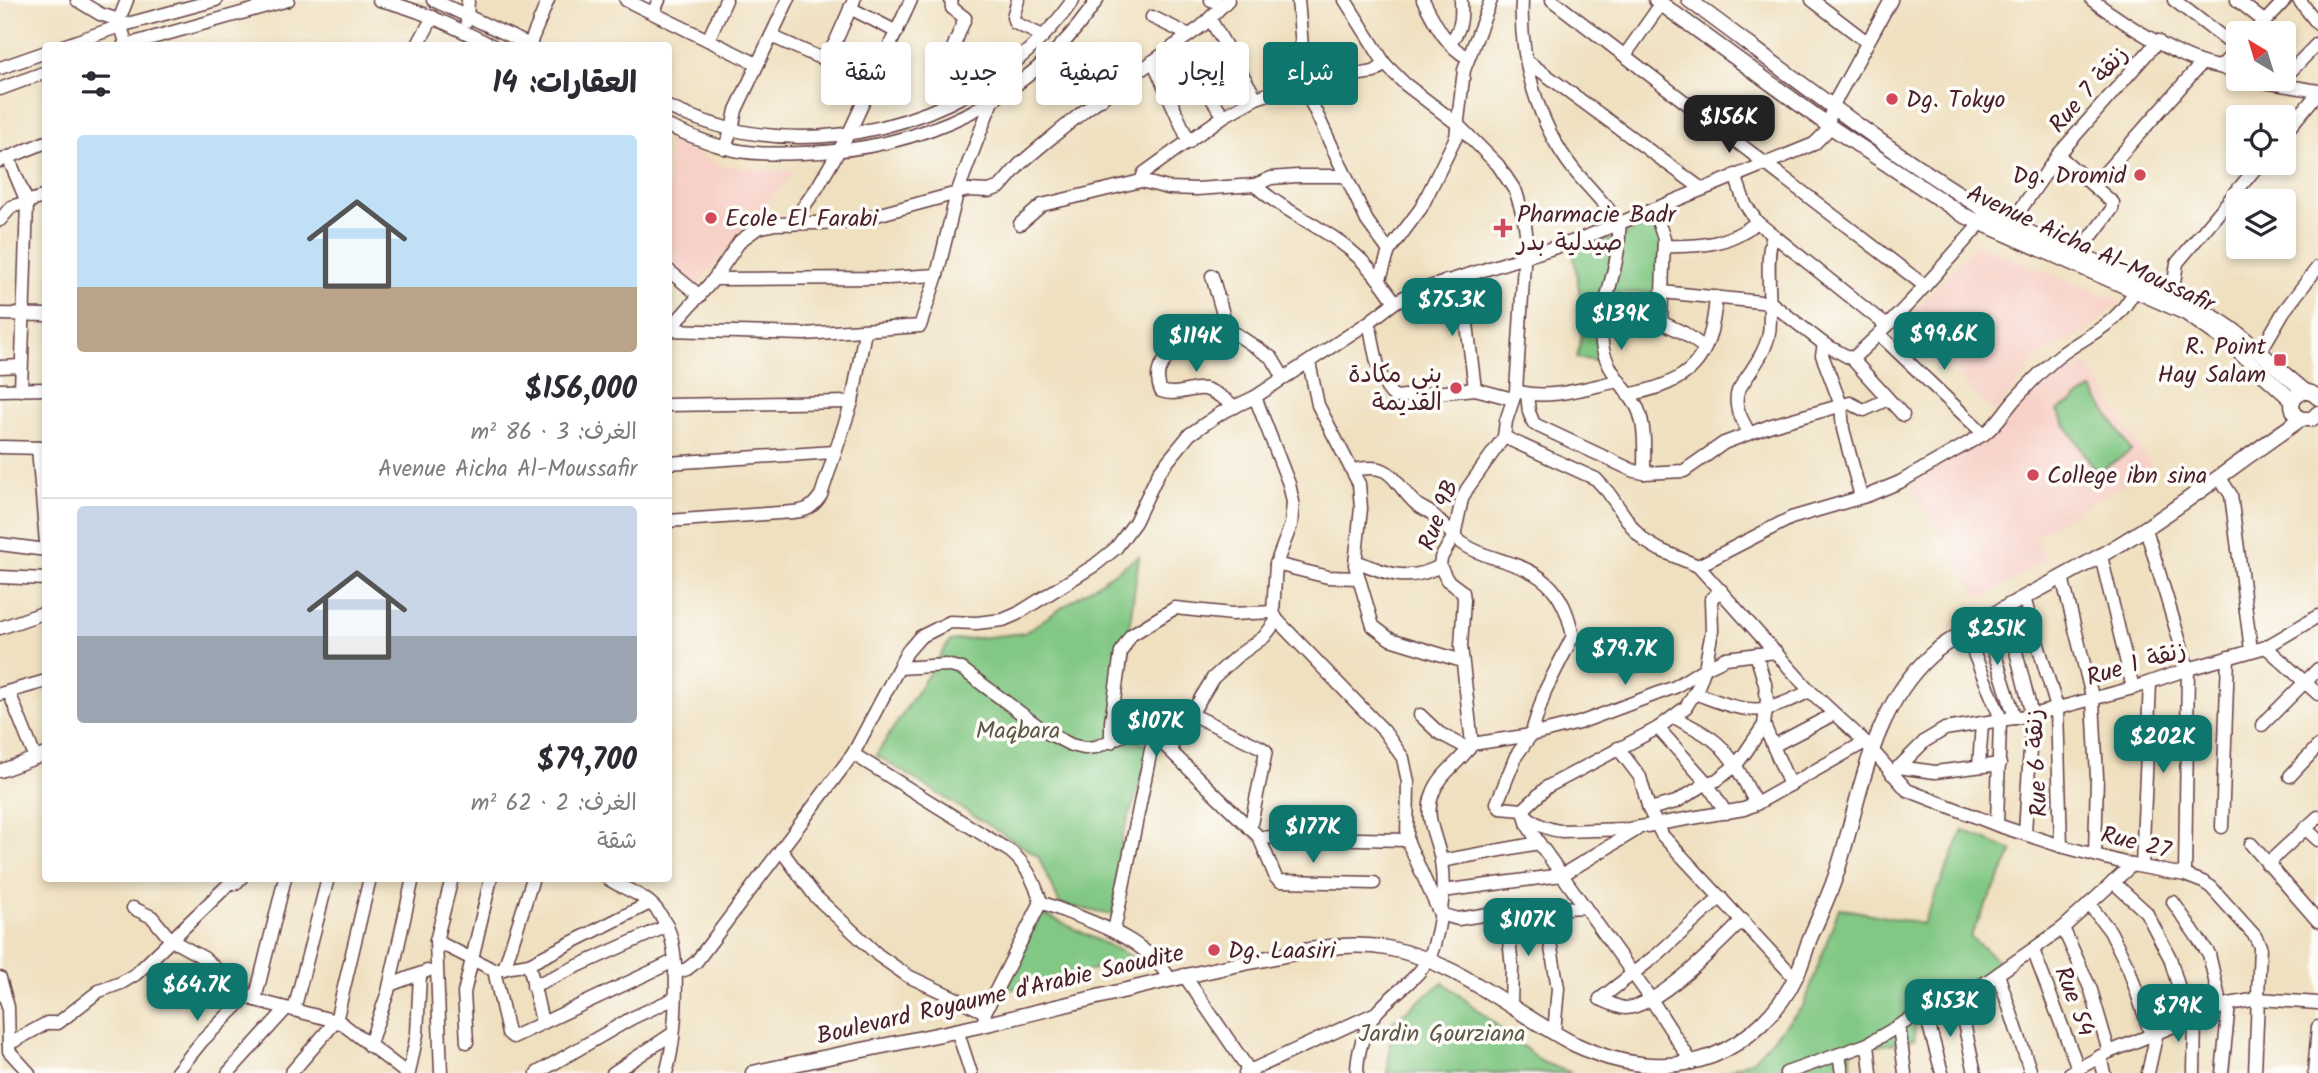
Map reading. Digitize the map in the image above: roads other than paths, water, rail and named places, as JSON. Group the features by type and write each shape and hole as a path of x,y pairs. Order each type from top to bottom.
{"main road":[{"name":"Avenue Aicha Al-Moussafir","path":"1689,0 1966,199 1983,217"},
{"name":"Avenue Aicha Al-Moussafir","path":"1659,2 1828,125 2007,229 2172,296 2217,319 2313,392"},
{"name":"Avenue Aicha Al-Moussafir","path":"2076,259 2186,313 2211,329 2306,414"},
{"name":"Boulevard Royaume d'Arabie Saoudite","path":"753,1073 957,1030 984,1018 1328,947 1386,948 1428,960 1455,971 1554,1034 1592,1053 1616,1060 1646,1066 1692,1063 1721,1052 1749,1034 1776,1007 1795,978 1836,875 1869,746 1905,682 1933,653 1965,632 2146,529 2220,478 2258,447 2306,414 2298,394 2313,392"}],"street":[{"path":"78,0 120,23"},
{"path":"125,42 120,23 127,0"},
{"path":"73,42 120,23 216,0"},
{"path":"137,42 288,0"},
{"path":"379,0 398,2 485,42"},
{"path":"433,0 524,42"},
{"path":"464,32 468,0"},
{"path":"531,42 548,0"},
{"path":"626,0 757,64"},
{"path":"653,12 659,0"},
{"path":"708,40 726,0"},
{"path":"724,148 732,130 736,110 788,0"},
{"path":"892,42 911,0"},
{"path":"951,0 952,8 965,18 955,42"},
{"path":"1018,0 1013,17 1016,23 1043,36"},
{"path":"1022,55 1043,36 1073,0"},
{"path":"1062,42 1097,0"},
{"path":"1211,0 1226,2"},
{"path":"1298,0 1302,42"},
{"name":"Rue 9B","path":"1345,0 1385,64 1405,84 1456,123 1499,165 1516,192 1526,232 1519,395 1506,421 1504,437 1462,499 1454,536 1441,558 1440,566 1447,580 1463,592 1462,661 1470,746"},
{"path":"1423,0 1440,32 1456,51 1468,58"},
{"path":"1449,43 1458,32 1461,22 1461,0"},
{"path":"1380,279 1388,251 1421,208 1456,137 1456,123 1468,58 1491,0"},
{"path":"1522,0 1527,61 1540,113 1553,140 1567,160 1619,223 1619,252 1604,319 1602,346 1607,361 1642,420 1644,473"},
{"path":"1552,0 1926,286"},
{"path":"1812,0 1867,42"},
{"path":"532,882 499,969 510,1037 675,967 687,969 696,962 853,754 911,646 920,636 950,622 1003,620 1095,565 1116,548 1135,522 1159,472 1190,434 1221,413 1255,397 1395,302 1425,287 1578,240 1814,144 1826,132 1833,105 1891,0"},
{"path":"2092,0 2158,41 2202,63 2226,70"},
{"path":"2175,0 2226,40"},
{"path":"2237,0 2264,21"},
{"path":"2266,21 2286,0"},
{"path":"2299,0 2318,24"},
{"path":"1179,42 1210,19 1226,2"},
{"path":"1625,55 1659,2"},
{"path":"835,42 852,4 897,32"},
{"path":"419,42 433,17"},
{"path":"1152,17 1189,35"},
{"path":"1210,19 1255,98"},
{"path":"1461,22 1480,28"},
{"path":"771,36 821,58"},
{"name":"Rue 7 زنقة","path":"2007,229 2058,155 2158,41"},
{"path":"2296,66 2318,43"},
{"path":"0,68 42,53"},
{"path":"1142,69 1156,59"},
{"path":"1153,61 1189,142"},
{"path":"1527,61 1702,189"},
{"path":"2220,67 2226,61"},
{"path":"2094,185 2202,63"},
{"path":"1358,74 1379,70 1385,64"},
{"path":"1022,77 1036,66"},
{"path":"0,89 42,73"},
{"path":"2296,85 2318,92 2296,119"},
{"path":"1141,181 1144,173 1224,116 1263,95"},
{"path":"791,224 839,152 863,105"},
{"path":"672,108 732,130 782,136 849,133 908,119 940,105"},
{"path":"672,128 724,148 776,153 839,152 933,130 985,105"},
{"path":"672,331 778,335 920,326 937,275 957,193 990,105"},
{"path":"672,328 714,279 744,237 765,225 851,222 957,193 989,191 1000,187 1031,154 1095,105"},
{"path":"1216,105 1224,116"},
{"path":"1313,105 1367,221 1388,251"},
{"path":"21,390 27,202 4,159 42,144"},
{"path":"2058,155 2110,199 2113,207 2076,259"},
{"path":"1735,175 1745,204 1757,222 1884,330 1984,434"},
{"path":"2172,296 2177,263 2250,175"},
{"path":"1020,224 1042,205 1141,181 1177,189 1255,185 1271,178 1297,176 1346,176"},
{"path":"1255,185 1350,250 1380,279 1395,302"},
{"path":"0,220 11,207 42,197"},
{"path":"1654,209 1663,233 1664,246 1661,322"},
{"path":"1852,359 1926,286 1983,217"},
{"path":"1664,246 1711,244 1737,235 1757,222"},
{"path":"1749,433 1735,399 1769,334 1770,242 1774,236"},
{"path":"2260,352 2284,311 2318,267"},
{"path":"672,273 700,296"},
{"path":"714,279 888,278 937,275"},
{"path":"1212,276 1227,328 1272,358 1284,378"},
{"path":"1446,281 1467,324 1475,389"},
{"path":"1504,437 1596,479 1634,531 1645,541 1698,566 1791,518 1861,496 1914,475 1984,434 1997,424 2016,398 2059,356 2096,334 2119,315 2135,290"},
{"path":"1662,292 1771,303 1824,344 1852,359 1903,415"},
{"path":"1628,394 1676,381 1688,373 1705,348 1714,319 1716,297"},
{"path":"0,314 42,315"},
{"path":"1604,319 1661,322 1684,333 1705,348"},
{"path":"1369,322 1381,376 1395,397 1475,389 1519,395 1559,392 1619,380"},
{"path":"672,521 807,510 821,495 852,402 865,331"},
{"path":"1181,342 1157,371 1156,379 1161,391 1169,394 1204,389 1223,397 1235,407"},
{"path":"1824,344 1822,355 1841,405 1843,429 1861,496"},
{"path":"1308,362 1318,405 1359,484 1361,494 1356,561 1369,618 1376,630 1398,642 1462,661"},
{"path":"0,367 21,366"},
{"path":"0,390 42,389"},
{"path":"1519,395 1534,424 1634,471 1644,473 1684,471 1693,467 1718,446 1749,433 1841,405 1855,404 1864,410 1888,400"},
{"path":"1170,749 1213,678 1264,637 1275,616 1276,564 1291,525 1293,502 1289,484 1255,397"},
{"path":"672,405 852,402"},
{"path":"0,447 42,448"},
{"path":"672,463 834,452"},
{"path":"1353,470 1365,467 1384,470 1394,476 1417,505 1430,512 1463,544 1529,569 1551,587 1564,606 1573,636 1545,691 1531,735 1516,756 1497,803 1500,808 1523,813 1553,831 1663,824 1680,818 1726,813 1756,804 1869,746"},
{"path":"2220,478 2231,495 2251,650"},
{"path":"2146,529 2188,669 2185,875"},
{"path":"0,544 42,549"},
{"path":"2101,556 2133,688"},
{"path":"1356,561 1399,576 1425,574 1440,566"},
{"path":"1276,564 1328,577 1358,578"},
{"name":"Rue 27","path":"1698,566 1810,691 1895,771 1908,790 1997,825 2061,846 2137,866 2185,875 2211,887 2258,941 2261,953 2255,1073"},
{"path":"0,577 42,579"},
{"path":"2062,577 2093,700 2097,777 2095,854"},
{"path":"1523,813 1546,787 1658,728 1686,707 1705,668 1712,631 1711,600 1721,590"},
{"name":"Rue 6 زنقة","path":"2024,598 2057,709 2061,846"},
{"path":"1111,742 1111,722 1121,652 1131,635 1175,608 1275,616 1384,731 1403,758 1408,782 1407,841 1440,914"},
{"path":"2005,608 2032,715 2025,833"},
{"path":"0,628 42,613"},
{"name":"Rue 1 زنقة","path":"1895,771 1935,734 1945,729 1982,723 1999,717 2032,715 2150,683 2188,669 2266,647 2318,616"},
{"path":"1984,620 2015,718"},
{"path":"1965,632 1999,717 1997,825"},
{"path":"2266,647 2318,694"},
{"path":"1420,715 1439,733 1470,746 1579,723 1675,687 1726,658 1776,652"},
{"path":"1756,654 1767,700 1764,725 1790,785"},
{"path":"2222,827 2228,657"},
{"path":"900,668 946,665 962,669 1054,736 1084,748 1111,742 1128,733 1154,735 1254,833 1280,881 1374,883"},
{"path":"2262,725 2318,669"},
{"path":"0,771 40,756 4,693 42,682"},
{"path":"1786,1073 1808,1069 1868,1044 1998,974 2063,928 2113,882 2137,866 2150,683"},
{"path":"1694,693 1741,708 1765,709 1810,691"},
{"path":"1191,714 1265,750 1254,833"},
{"path":"1773,746 1834,714"},
{"path":"1674,717 1712,738 1735,765 1756,804"},
{"path":"1979,766 1982,723"},
{"path":"1649,809 1676,802 1717,780 1735,765 1764,725"},
{"path":"1658,728 1707,783 1726,813"},
{"path":"1114,932 1154,735"},
{"path":"1041,902 1114,932 1147,951 1177,977 1249,1072 1376,1013 1420,974 1434,945 1443,891 1441,861 1428,813 1429,805 1438,781 1470,746"},
{"path":"2290,776 2318,746"},
{"path":"1618,748 1640,777 1649,809 1671,846 1795,978"},
{"path":"781,850 816,896 878,955 908,976 984,1018 1041,902 1036,885 1025,866 1011,852 853,754"},
{"path":"1895,771 1935,772 2000,764"},
{"path":"1523,813 1539,843 1651,999 1692,1063"},
{"path":"2267,864 2318,817"},
{"path":"1443,891 1562,875 1641,827"},
{"path":"2305,828 2318,840"},
{"path":"1254,833 1407,841"},
{"path":"1441,861 1539,843"},
{"path":"2251,844 2311,910 2318,922"},
{"path":"9,1044 47,1023 58,1024 99,991 126,981 230,883 238,882"},
{"path":"176,1073 202,1041 251,998 284,882"},
{"path":"228,1073 290,1009 327,882"},
{"path":"291,1073 336,1021 369,882"},
{"path":"369,1046 390,985 412,882"},
{"path":"440,1073 436,941 451,882"},
{"path":"467,1042 463,1001 491,882"},
{"path":"614,882 650,903 667,926 671,939 675,998 671,1058 666,1073"},
{"path":"2113,882 2146,912 2170,958 2192,1018 2194,1073"},
{"path":"1721,897 1633,974 1600,999 1627,1008 1651,999 1705,956 1743,920"},
{"path":"2174,902 2209,954 2225,1006 2222,1073"},
{"path":"436,941 499,969 529,964 650,903"},
{"path":"2089,904 2110,931 2129,969 2154,1033 2148,1073"},
{"path":"1440,914 1458,919 1506,911 1585,907"},
{"path":"133,908 152,916 171,940 204,958 251,998 336,1021 408,1073 416,1034 420,975"},
{"path":"1544,908 1558,988 1554,1034"},
{"path":"1506,911 1512,967 1511,1006"},
{"path":"533,986 667,926"},
{"path":"2063,928 2091,990 2104,1054 2104,1073"},
{"name":"Rue 54","path":"2033,950 2074,1070"},
{"path":"529,964 542,1023"},
{"path":"390,985 420,975 436,966"},
{"path":"1998,974 2031,1073"},
{"path":"0,978 8,1007 10,1054 29,1073"},
{"path":"1958,996 1975,1073"},
{"path":"537,1073 632,1018 675,998"},
{"path":"2074,1070 2104,1054 2225,1006 2258,999 2318,1003"},
{"path":"1925,1011 1942,1073"},
{"path":"1357,1073 1364,1040 1376,1013"},
{"path":"1899,1026 1905,1073"},
{"path":"2314,1073 2318,1027"},
{"path":"957,1030 971,1073"},
{"path":"613,1073 672,1034"},
{"path":"1868,1044 1871,1073"},
{"path":"1839,1055 1842,1073"},
{"path":"671,1058 679,1073"},
{"path":"1616,1060 1634,1073"}],"place":[{"name":"Dg. Tokyo","path":"1892,99"},
{"name":"Dg. Dromid","path":"2140,175"},
{"name":"Ecole El Farabi","path":"711,218"},
{"name":"Pharmacie Badr صيدلية بدر","path":"1503,228"},
{"name":"R. Point Hay Salam","path":"2280,360"},
{"name":"بني مكادة القديمة","path":"1456,388"},
{"name":"College ibn sina","path":"2033,475"},
{"name":"Dg. Laasiri","path":"1214,950"}],"park label":[{"name":"Maqbara","path":"1018,730"},
{"name":"Jardin Gourziana","path":"1442,1033"}]}
